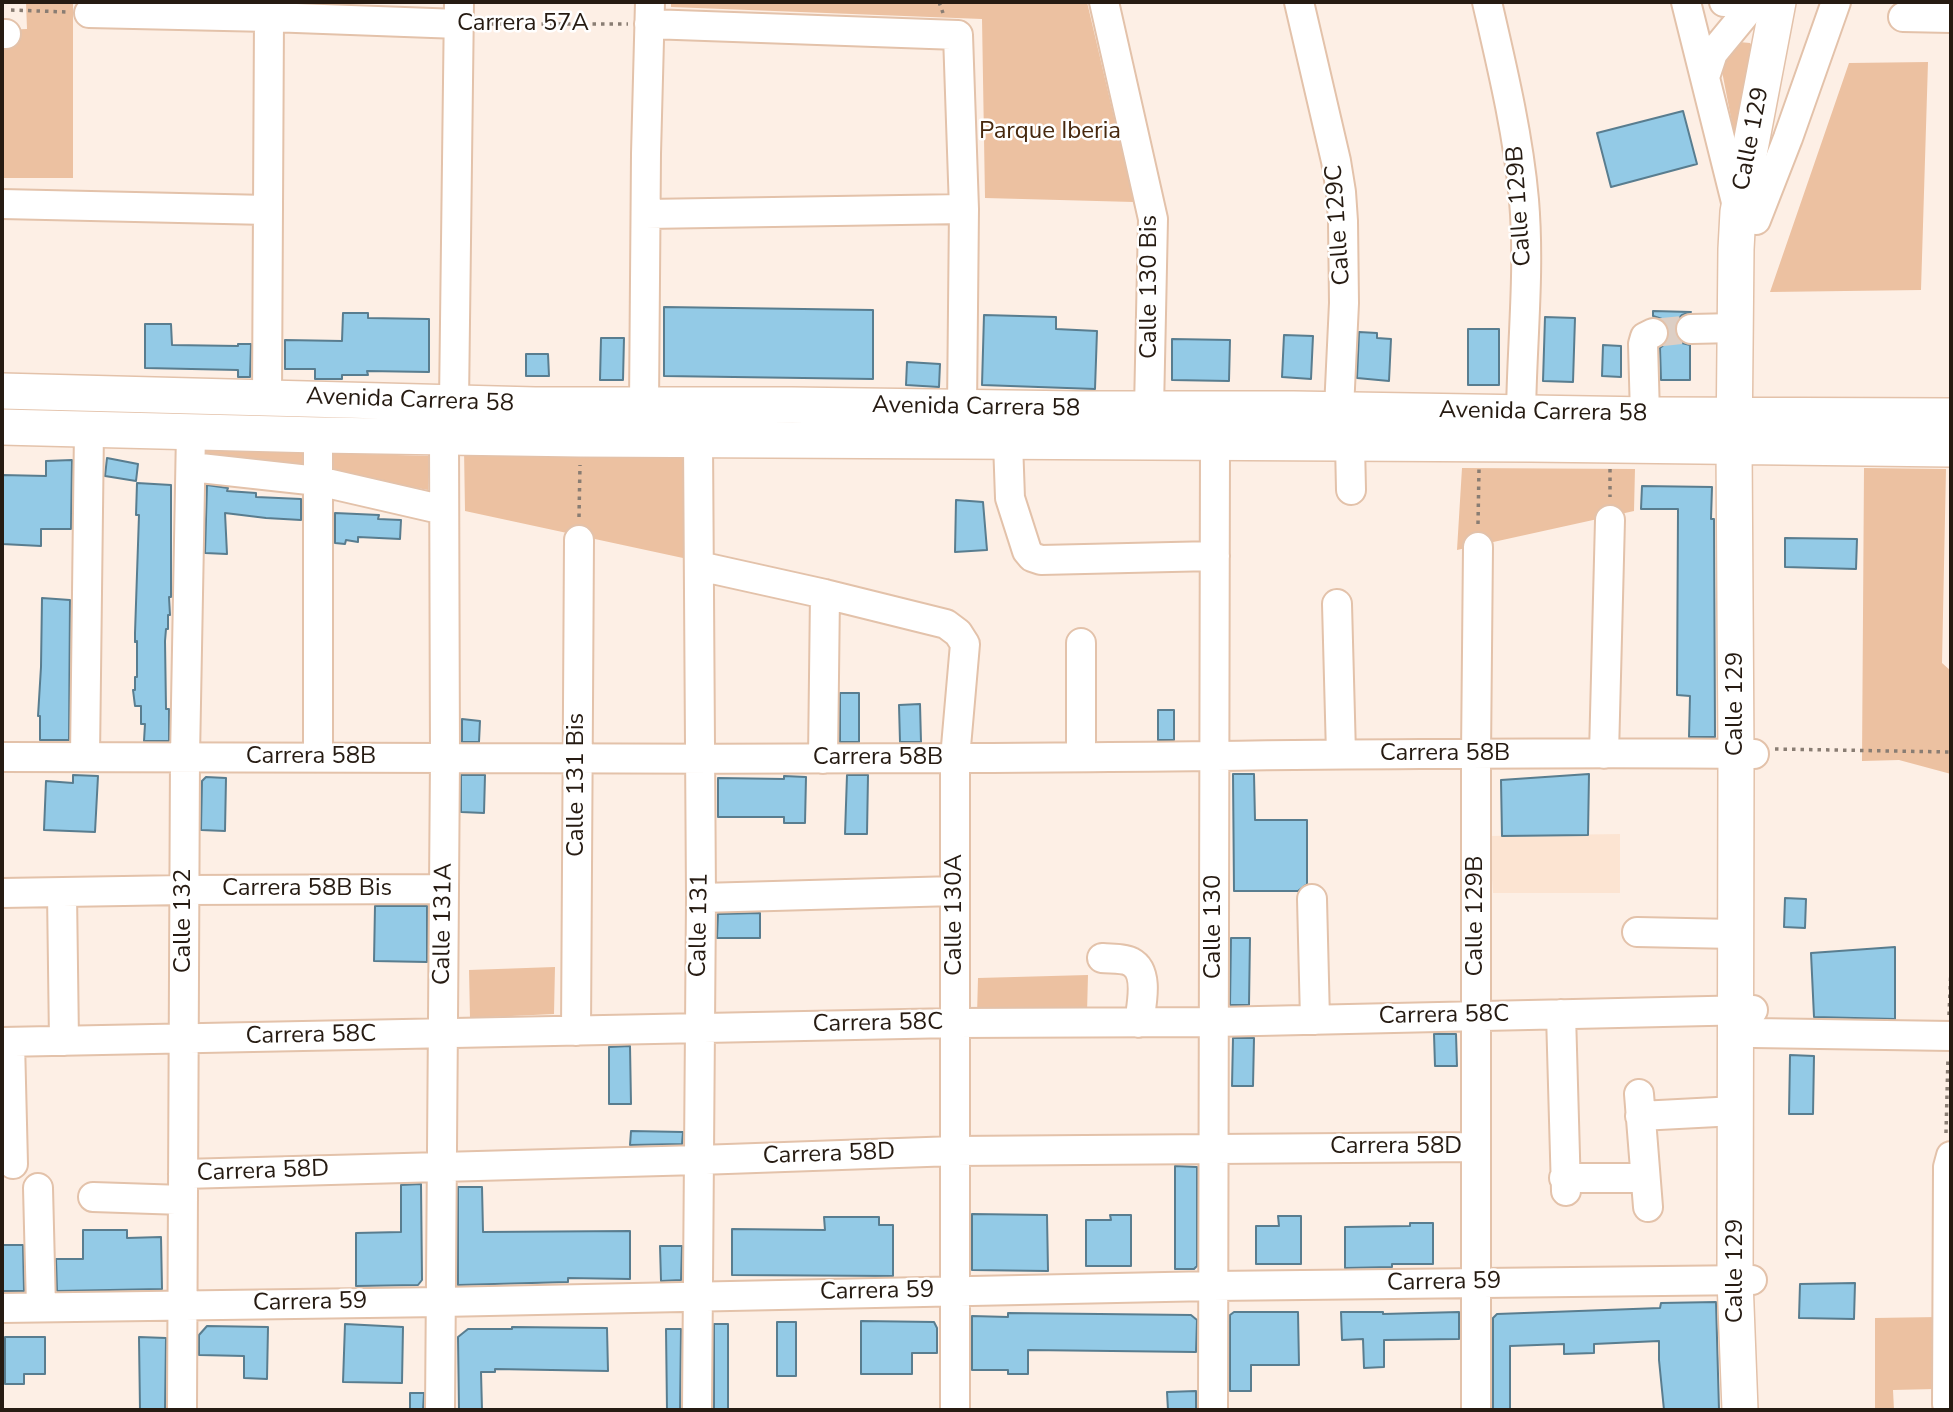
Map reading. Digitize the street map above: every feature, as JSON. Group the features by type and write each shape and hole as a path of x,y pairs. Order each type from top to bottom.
{"main road":[{"name":"Calle 129","path":"1740,1410 1736,1347 1744,1280 1748,752 1743,431 1735,328 1747,216 1779,2"},
{"name":"Calle 129","path":"1743,431 1754,264 1747,216 1765,152 1796,2"},
{"name":"Avenida Carrera 58","path":"2,391 536,405 792,405 1645,415 1743,431 1951,449"},
{"name":"Avenida Carrera 58","path":"2,427 444,438 1350,444 1743,431 1951,416"},
{"name":"Calle 129","path":"1748,752 1735,934 1747,1018 1736,1111 1744,1280 1758,1410"}],"street":[{"name":"Calle 130 Bis","path":"1104,2 1153,219 1149,409"},
{"name":"Calle 129C","path":"1299,2 1341,192 1344,303 1339,410"},
{"name":"Calle 129B","path":"1487,2 1514,124 1524,201 1526,302 1521,413"},
{"path":"1686,2 1705,78 1747,216"},
{"path":"1705,78 1713,53 1755,2"},
{"path":"1747,216 1788,138 1836,2"},
{"name":"Carrera 57A","path":"89,13 270,17 459,13"},
{"path":"454,402 459,13"},
{"path":"644,405 649,13 958,35 964,209 962,408"},
{"path":"267,397 270,17"},
{"path":"1903,17 1951,18"},
{"path":"2,204 268,210"},
{"path":"646,214 964,209"},
{"path":"1690,329 1735,328"},
{"path":"1645,415 1643,344 1645,337 1653,333"},
{"path":"86,757 89,429"},
{"name":"Calle 132","path":"182,1410 185,757 191,432"},
{"path":"318,435 318,757"},
{"name":"Calle 131A","path":"440,1410 446,758 444,438"},
{"name":"Calle 131","path":"697,1410 701,898 698,440"},
{"path":"1017,442 1010,498 1027,551 1032,557 1041,560 1215,556"},
{"name":"Calle 130","path":"1213,1410 1215,443"},
{"path":"1350,444 1351,490"},
{"path":"191,467 318,481 444,510"},
{"path":"1604,754 1610,520"},
{"name":"Calle 131 Bis","path":"576,1031 579,540"},
{"name":"Calle 129B","path":"1476,1410 1478,547"},
{"path":"699,566 825,594 823,759"},
{"name":"Calle 130A","path":"825,594 946,624 958,633 965,644 955,758 955,1410"},
{"path":"1337,604 1341,754"},
{"path":"1081,643 1081,757"},
{"name":"Carrera 58B","path":"2,757 823,759 1748,752"},
{"name":"Carrera 58B Bis","path":"2,893 444,889"},
{"path":"701,898 955,891"},
{"path":"62,893 64,1041"},
{"path":"1312,899 1315,1020"},
{"path":"1637,932 1735,934"},
{"path":"1102,958 1129,961 1140,971 1143,987 1139,1023"},
{"path":"1561,1014 1565,1184 1645,1178"},
{"name":"Carrera 58C","path":"6,1042 1561,1014 1747,1018 1951,1036"},
{"path":"6,1042 13,1164"},
{"path":"1647,1208 1640,1105 1736,1111"},
{"name":"Carrera 58D","path":"93,1197 183,1187 442,1167 955,1151 1476,1147"},
{"path":"1949,1410 1948,1167 1951,1156"},
{"path":"37,1188 41,1307"},
{"name":"Carrera 59","path":"2,1308 1213,1286 1744,1280"}],"path":[{"path":"4,34 6,10 89,13"},
{"name":"Carrera 57A","path":"459,13 649,13"},
{"path":"579,540 580,439"},
{"path":"1610,464 1610,520"},
{"path":"1478,547 1479,465"},
{"path":"1748,752 1951,752"}],"shaded area":[{"path":"1620,834 1620,893 1493,893 1489,836"}],"green space":[{"path":"26,2 73,2 73,178 2,178 2,30 27,29"},
{"name":"Parque Iberia","path":"671,2 1087,2 1134,202 985,198 982,19 671,7"},
{"path":"1739,42 1750,43 1755,51 1739,159 1720,61"},
{"path":"1928,62 1921,290 1770,292 1849,63"},
{"path":"206,445 307,446 309,474 204,464"},
{"path":"464,449 686,455 683,558 465,511"},
{"path":"332,453 430,456 428,490 330,472"},
{"path":"1462,468 1635,469 1634,511 1457,550"},
{"path":"1864,468 1946,469 1942,663 1951,671 1951,774 1899,760 1862,761"},
{"path":"555,967 554,1014 470,1018 469,970"},
{"path":"1088,975 1087,1013 977,1015 978,978"},
{"path":"1938,1317 1935,1389 1893,1390 1894,1410 1875,1410 1875,1318"}],"building":[{"path":"1683,111 1697,164 1611,187 1597,133"},
{"path":"664,307 873,310 873,379 664,376"},
{"path":"1653,311 1691,312 1677,320 1674,329 1682,343 1690,345 1690,380 1661,380 1660,348 1667,342 1670,333 1662,319 1653,316"},
{"path":"343,313 368,313 368,318 429,319 429,372 367,371 368,375 315,379 315,369 285,369 285,340 342,341"},
{"path":"984,315 1056,317 1056,329 1097,331 1095,389 982,385"},
{"path":"1545,317 1575,318 1573,382 1543,381"},
{"path":"145,324 171,324 172,345 251,344 250,377 238,377 238,370 145,368"},
{"path":"1468,329 1499,329 1499,385 1468,385"},
{"path":"1359,332 1377,333 1377,338 1391,339 1389,381 1357,378"},
{"path":"1284,335 1313,336 1311,379 1282,377"},
{"path":"601,338 624,338 623,380 600,380"},
{"path":"1172,339 1230,340 1229,381 1172,380"},
{"path":"1603,345 1621,346 1621,377 1602,376"},
{"path":"526,354 548,354 549,376 526,376"},
{"path":"907,362 940,364 939,387 906,385"},
{"path":"107,458 138,464 136,481 105,476"},
{"path":"72,460 71,529 41,529 41,546 2,544 2,475 46,476 46,461"},
{"path":"137,483 171,485 171,597 165,641 169,741 144,741 145,724 141,724 141,706 135,706 133,690 137,677"},
{"path":"207,485 228,488 227,491 256,493 256,497 301,499 301,520 225,513 227,554 205,553"},
{"path":"1642,486 1712,487 1715,737 1689,737 1690,696 1677,695 1678,509 1641,509"},
{"path":"956,500 983,502 987,550 955,552"},
{"path":"335,513 379,515 378,519 401,520 400,539 358,537 358,542 346,540 345,544 335,543"},
{"path":"1785,538 1857,539 1856,569 1785,567"},
{"path":"42,598 70,600 69,740 40,740 38,716"},
{"path":"840,693 859,693 859,742 840,742"},
{"path":"920,704 921,742 900,742 899,705"},
{"path":"1158,710 1174,710 1174,740 1158,740"},
{"path":"462,719 480,721 479,742 462,742"},
{"path":"1233,774 1254,774 1255,820 1307,820 1307,884 1298,891 1234,891"},
{"path":"1589,774 1588,835 1502,836 1501,780"},
{"path":"73,775 98,776 95,832 44,830 46,781 73,783"},
{"path":"461,775 485,775 484,813 461,812"},
{"path":"847,775 868,775 867,834 845,834"},
{"path":"784,776 806,777 805,823 784,823 784,817 718,817 718,778 784,779"},
{"path":"206,777 226,778 225,831 201,830 202,781"},
{"path":"1785,898 1806,899 1805,928 1784,927"},
{"path":"375,906 427,906 427,962 374,961"},
{"path":"760,913 760,938 717,938 718,914"},
{"path":"1231,938 1250,938 1249,1005 1230,1005"},
{"path":"1895,947 1895,1019 1814,1017 1811,953"},
{"path":"1434,1034 1456,1034 1457,1066 1435,1066"},
{"path":"1233,1038 1254,1038 1253,1086 1232,1086"},
{"path":"630,1046 631,1104 609,1104 609,1047"},
{"path":"1790,1055 1814,1056 1813,1114 1789,1114"},
{"path":"631,1131 683,1132 682,1144 630,1145"},
{"path":"1175,1166 1197,1167 1197,1266 1194,1269 1175,1269"},
{"path":"421,1184 422,1280 418,1285 356,1286 356,1233 401,1232 401,1185"},
{"path":"458,1187 482,1187 483,1232 630,1231 630,1279 568,1278 568,1282 458,1285"},
{"path":"972,1214 1047,1215 1048,1271 972,1270"},
{"path":"1110,1215 1131,1215 1131,1266 1086,1266 1086,1220 1111,1220"},
{"path":"1278,1216 1301,1216 1301,1264 1256,1264 1256,1226 1279,1226"},
{"path":"824,1217 879,1217 879,1225 893,1225 893,1276 732,1275 732,1229 825,1230"},
{"path":"1410,1223 1433,1223 1433,1264 1345,1268 1345,1227 1410,1226"},
{"path":"83,1230 127,1230 127,1238 161,1237 162,1289 57,1291 56,1259 83,1259"},
{"path":"2,1245 23,1245 24,1291 2,1291"},
{"path":"660,1246 682,1246 681,1280 661,1281"},
{"path":"1855,1283 1854,1319 1799,1318 1800,1284"},
{"path":"1716,1302 1719,1410 1664,1410 1659,1341 1594,1344 1594,1353 1564,1354 1564,1344 1510,1346 1510,1410 1493,1410 1493,1318 1497,1314 1660,1308 1661,1303"},
{"path":"1234,1312 1298,1312 1299,1365 1251,1365 1251,1391 1230,1391 1230,1315"},
{"path":"1341,1312 1459,1312 1459,1339 1384,1340 1384,1367 1364,1368 1363,1339 1342,1340"},
{"path":"1008,1313 1191,1315 1197,1320 1196,1352 1028,1350 1028,1374 1008,1374 1008,1370 972,1370 972,1316 1008,1317"},
{"path":"861,1321 934,1322 937,1328 937,1353 912,1353 912,1374 861,1374"},
{"path":"777,1322 796,1322 796,1376 777,1376"},
{"path":"345,1324 403,1327 402,1383 343,1382"},
{"path":"714,1324 728,1324 728,1410 714,1410"},
{"path":"207,1326 268,1327 267,1379 244,1378 244,1356 199,1355 199,1335"},
{"path":"607,1328 608,1371 495,1369 495,1372 481,1372 482,1410 459,1410 458,1337 468,1329"},
{"path":"666,1329 681,1329 680,1410 667,1410"},
{"path":"5,1337 45,1337 45,1374 24,1374 24,1384 5,1384"},
{"path":"139,1337 166,1338 165,1410 140,1410"},
{"path":"1196,1391 1196,1410 1168,1410 1167,1392"},
{"path":"410,1393 424,1393 423,1410 410,1410"}],"tunnel":[{"path":"1653,333 1691,329"}]}
